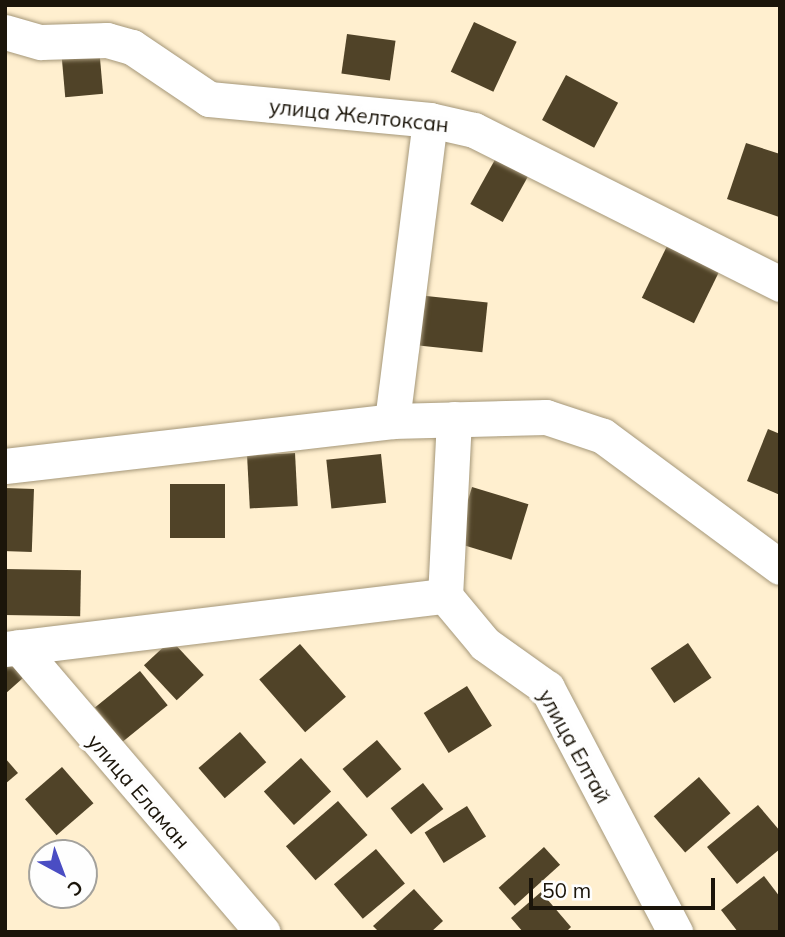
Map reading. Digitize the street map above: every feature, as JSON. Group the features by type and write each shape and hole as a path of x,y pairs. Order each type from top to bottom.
{"street":[{"name":"улица Желтоксан","path":"5,32 41,42 107,40 132,47 209,99 430,120 474,130 780,284"},
{"path":"391,421 430,120"},
{"path":"5,466 391,421 546,417 603,436 780,567"},
{"path":"12,648 445,596 454,419"},
{"name":"улица Елтай","path":"445,596 485,644 547,688 675,932"},
{"name":"улица Еламан","path":"12,648 262,932"}],"building":[{"path":"474,22 517,42 493,92 451,72"},
{"path":"347,34 396,41 390,80 341,74"},
{"path":"99,47 103,94 65,97 61,50"},
{"path":"566,75 618,103 594,148 542,120"},
{"path":"746,143 780,154 779,217 727,199"},
{"path":"497,156 529,174 503,222 470,204"},
{"path":"669,242 721,267 694,323 642,298"},
{"path":"417,295 488,302 482,352 412,345"},
{"path":"768,429 780,434 780,495 747,481"},
{"path":"295,453 298,506 250,508 247,456"},
{"path":"381,454 386,503 331,508 326,460"},
{"path":"170,484 225,484 225,538 170,538"},
{"path":"472,487 528,504 511,560 455,542"},
{"path":"5,488 34,489 32,552 5,551"},
{"path":"5,569 81,570 80,616 5,615"},
{"path":"171,640 204,675 177,700 144,665"},
{"path":"688,643 711,678 674,703 651,668"},
{"path":"300,644 346,697 305,732 259,679"},
{"path":"5,658 23,678 5,694"},
{"path":"140,671 168,705 123,742 95,708"},
{"path":"467,686 492,726 449,753 424,713"},
{"path":"240,732 266,762 225,798 198,768"},
{"path":"377,740 401,769 367,798 343,769"},
{"path":"5,758 18,773 5,784"},
{"path":"301,758 331,791 294,825 264,791"},
{"path":"62,767 93,803 57,835 25,799"},
{"path":"699,777 730,813 685,853 654,816"},
{"path":"423,783 443,809 411,834 391,808"},
{"path":"338,801 368,835 315,880 286,846"},
{"path":"758,805 780,831 780,849 737,884 707,847"},
{"path":"467,806 486,837 444,863 425,832"},
{"path":"544,847 560,865 515,906 499,888"},
{"path":"376,849 405,883 363,919 334,884"},
{"path":"764,876 780,897 780,932 738,932 721,910"},
{"path":"414,889 443,921 431,932 379,932 373,926"},
{"path":"541,892 571,927 566,932 523,932 511,918"}]}
